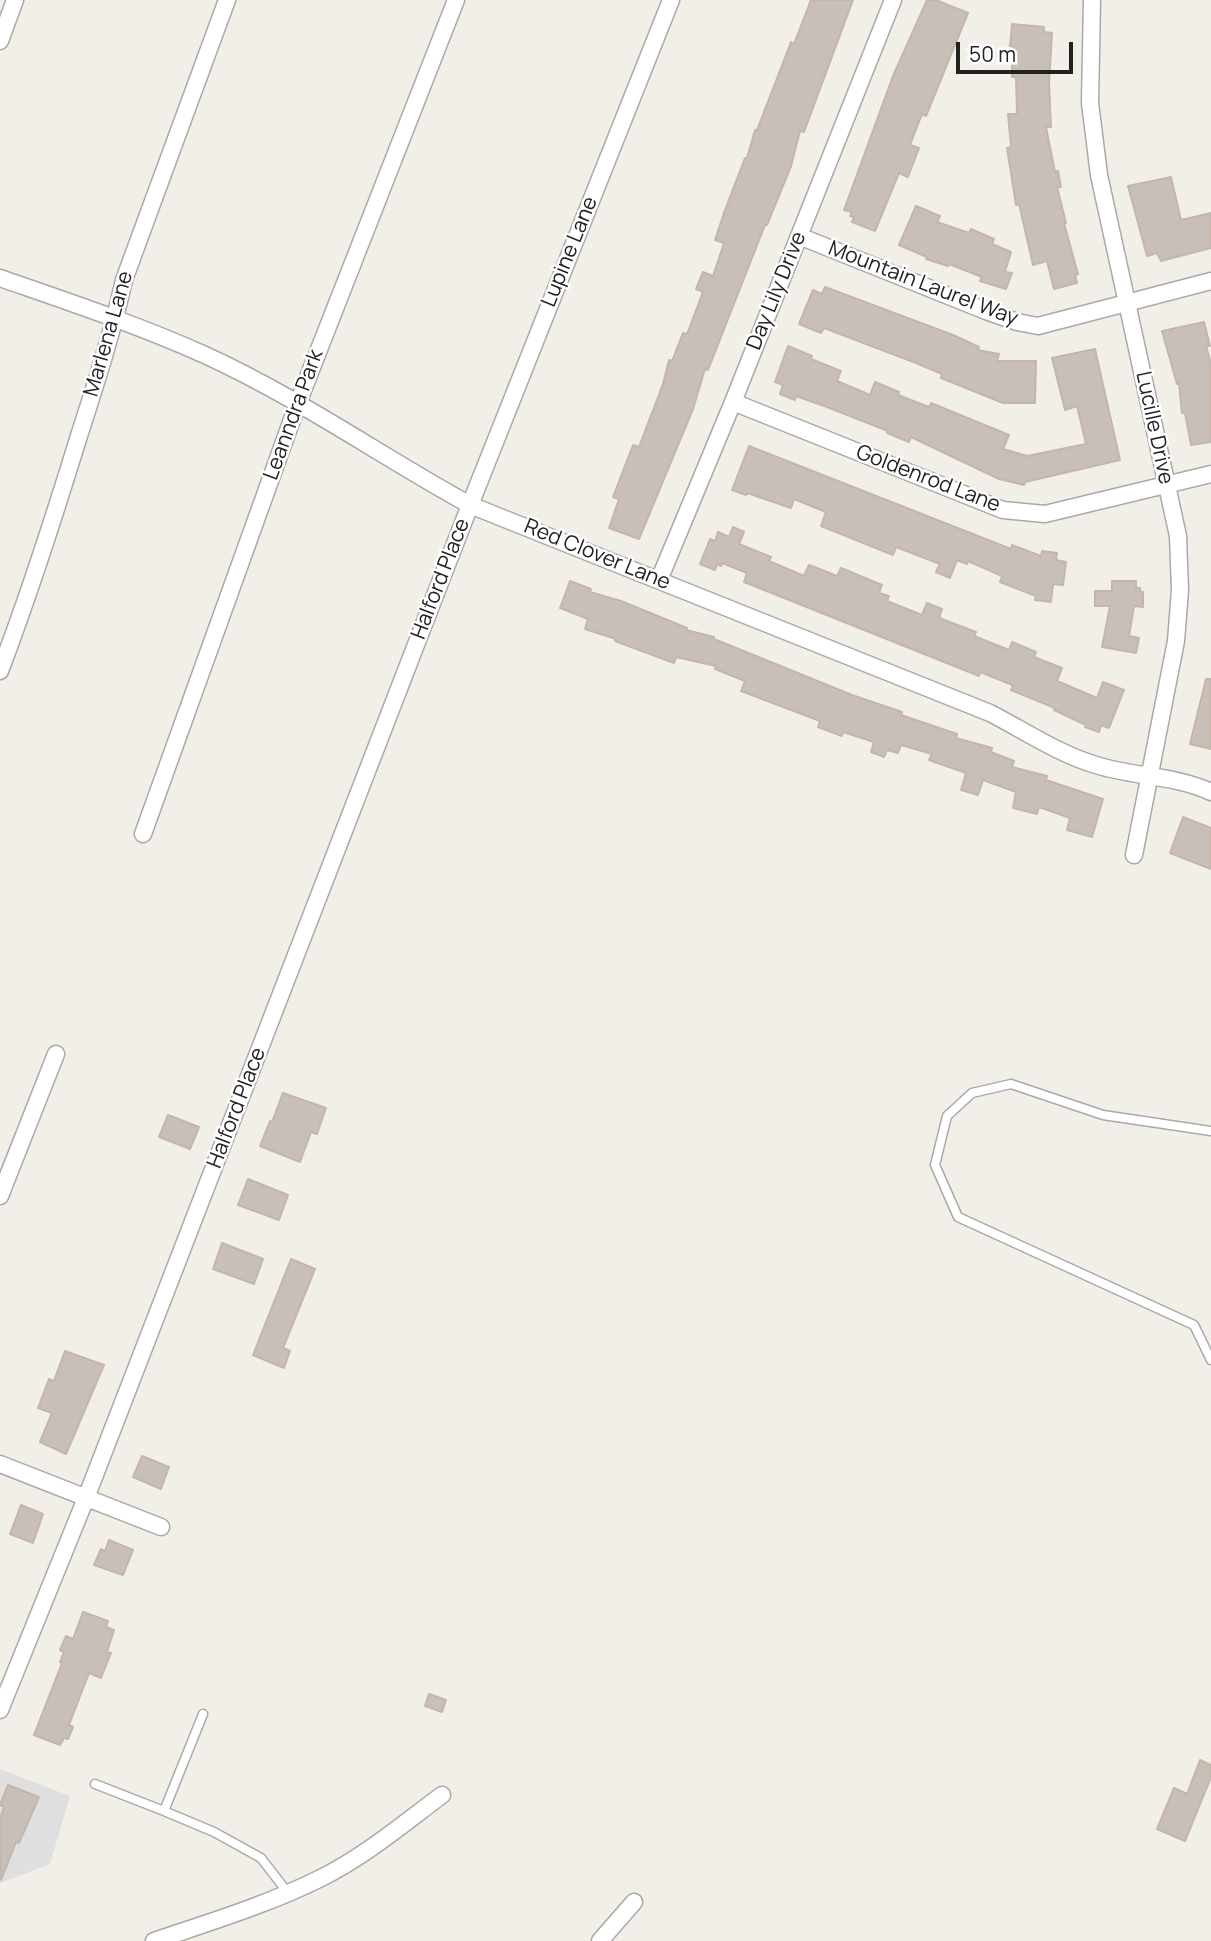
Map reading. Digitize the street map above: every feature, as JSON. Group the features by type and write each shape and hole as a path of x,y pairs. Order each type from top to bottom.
{"street":[{"path":"0,41 15,0"},
{"name":"Marlena Lane","path":"0,671 25,606 116,318 124,280 227,0"},
{"name":"Leanndra Park","path":"143,834 298,403 456,0"},
{"name":"Lupine Lane","path":"470,505 671,0"},
{"name":"Day Lily Drive","path":"659,580 893,0"},
{"name":"Lucille Drive","path":"1092,0 1090,103 1099,175 1178,536 1180,590 1176,641 1134,855"},
{"name":"Mountain Laurel Way","path":"799,236 986,311 1038,326 1211,281"},
{"name":"Red Clover Lane","path":"0,278 116,318 205,355 298,403 411,473 470,505 990,713 1098,766 1150,774 1197,785 1211,792"},
{"name":"Goldenrod Lane","path":"733,402 1003,510 1045,513 1211,474"},
{"name":"Halford Place","path":"0,1710 7,1672 86,1498 470,505"},
{"path":"0,1196 56,1054"},
{"path":"0,1464 161,1527"},
{"path":"154,1941 288,1893 350,1862 442,1796"},
{"path":"600,1941 634,1902"}],"lane":[{"path":"1211,1131 1103,1115 1011,1084 972,1093 947,1116 935,1166 958,1217 1194,1325 1211,1360"},
{"path":"164,1811 203,1714"},
{"path":"95,1784 214,1832 261,1858 288,1893"}],"shaded area":[{"path":"0,1769 70,1796 50,1864 0,1883"}],"building":[{"path":"811,0 853,0 804,132 800,131 791,166 708,370 705,369 693,409 639,539 609,528 619,499 613,497 633,445 639,447 663,384 669,360 672,361 683,333 687,334 703,292 696,289 703,272 713,276 724,243 715,240 725,210 791,42 794,44"},
{"path":"927,0 936,0 968,13 926,116 922,114 910,145 919,148 908,177 899,173 875,231 852,222 852,212 844,210 893,76"},
{"path":"1012,24 1044,27 1044,32 1052,33 1049,84 1051,127 1046,127 1055,172 1058,171 1061,187 1057,187 1064,223 1078,274 1075,275 1077,283 1054,289 1047,261 1033,265 1019,204 1016,205 1007,148 1011,147 1008,114 1017,114 1016,77 1012,77 1010,46"},
{"path":"1171,177 1181,220 1211,213 1211,248 1161,261 1157,253 1147,256 1128,186"},
{"path":"916,206 940,216 937,222 969,233 971,229 994,239 992,244 1011,252 1005,272 1012,273 1006,289 980,281 982,277 949,264 948,266 926,259 927,257 899,245"},
{"path":"825,287 953,335 979,347 978,350 999,354 997,361 1036,361 1035,403 1003,403 941,378 942,374 916,363 824,328 821,333 799,324 813,290 822,294"},
{"path":"1204,322 1210,346 1206,346 1211,364 1211,442 1191,445 1185,413 1182,413 1179,383 1177,384 1162,331"},
{"path":"788,346 841,371 837,381 870,395 875,382 899,392 898,395 929,407 931,403 1009,435 1003,449 1027,456 1086,444 1077,406 1065,410 1052,358 1095,349 1120,460 1025,482 1024,485 999,479 911,437 909,442 827,407 796,396 795,400 780,394 783,385 775,382"},
{"path":"749,446 1011,549 1012,545 1041,556 1042,551 1057,553 1056,560 1066,562 1063,585 1053,584 1051,602 1035,600 1036,596 1000,582 1002,576 968,561 967,564 957,560 950,578 936,572 940,564 896,547 893,555 821,526 826,512 794,499 791,508 732,490"},
{"path":"733,527 744,532 739,544 771,557 769,561 804,576 809,565 837,576 841,568 882,585 879,593 889,596 887,601 922,615 927,603 942,609 939,618 976,632 974,636 1009,650 1012,642 1036,652 1034,657 1062,668 1057,681 1097,698 1103,682 1124,690 1109,728 1101,725 1099,732 1085,727 1086,725 1054,710 1055,708 1011,690 1013,686 1010,684 980,672 979,676 744,582 747,573 722,563 721,566 717,564 715,570 700,564 710,539 715,541 718,532 729,537"},
{"path":"570,581 591,589 590,592 621,601 687,628 686,630 714,637 852,695 902,712 901,715 957,734 956,738 992,748 991,752 1014,761 1012,767 1047,776 1046,780 1103,799 1092,837 1067,830 1070,818 1039,807 1037,814 1013,808 1016,792 983,780 978,795 961,790 966,773 929,760 932,754 901,745 898,753 887,750 884,757 871,752 874,742 843,732 842,736 818,727 820,721 741,691 745,681 715,669 716,666 676,657 674,663 585,629 588,619 560,608"},
{"path":"1112,581 1136,581 1136,588 1143,592 1143,607 1134,606 1129,636 1139,638 1136,653 1102,647 1110,606 1095,606 1095,591 1112,591"},
{"path":"1206,679 1211,679 1211,749 1190,744"},
{"path":"1183,817 1211,828 1211,869 1170,853"},
{"path":"283,1093 326,1108 317,1134 311,1132 300,1162 260,1146"},
{"path":"168,1115 199,1127 190,1149 159,1137"},
{"path":"248,1179 288,1195 279,1220 238,1205"},
{"path":"222,1243 263,1259 254,1284 213,1269"},
{"path":"291,1259 315,1269 283,1348 290,1351 284,1368 253,1355"},
{"path":"65,1351 104,1365 66,1454 40,1442 52,1413 38,1408 49,1379 54,1381"},
{"path":"142,1456 169,1467 161,1489 133,1477"},
{"path":"21,1505 43,1514 33,1543 10,1534"},
{"path":"109,1540 133,1550 123,1575 94,1565 101,1549 105,1551"},
{"path":"83,1612 108,1621 106,1627 114,1630 107,1652 111,1653 101,1678 89,1673 69,1725 73,1727 68,1739 64,1738 60,1745 34,1735 62,1663 60,1662 64,1652 60,1650 66,1636 73,1639"},
{"path":"429,1694 446,1700 442,1712 425,1706"},
{"path":"1200,1760 1211,1765 1211,1777 1185,1841 1157,1829 1174,1788 1187,1794"},
{"path":"8,1785 39,1797 19,1843 16,1842 1,1880 0,1819 4,1807 0,1805"}]}
